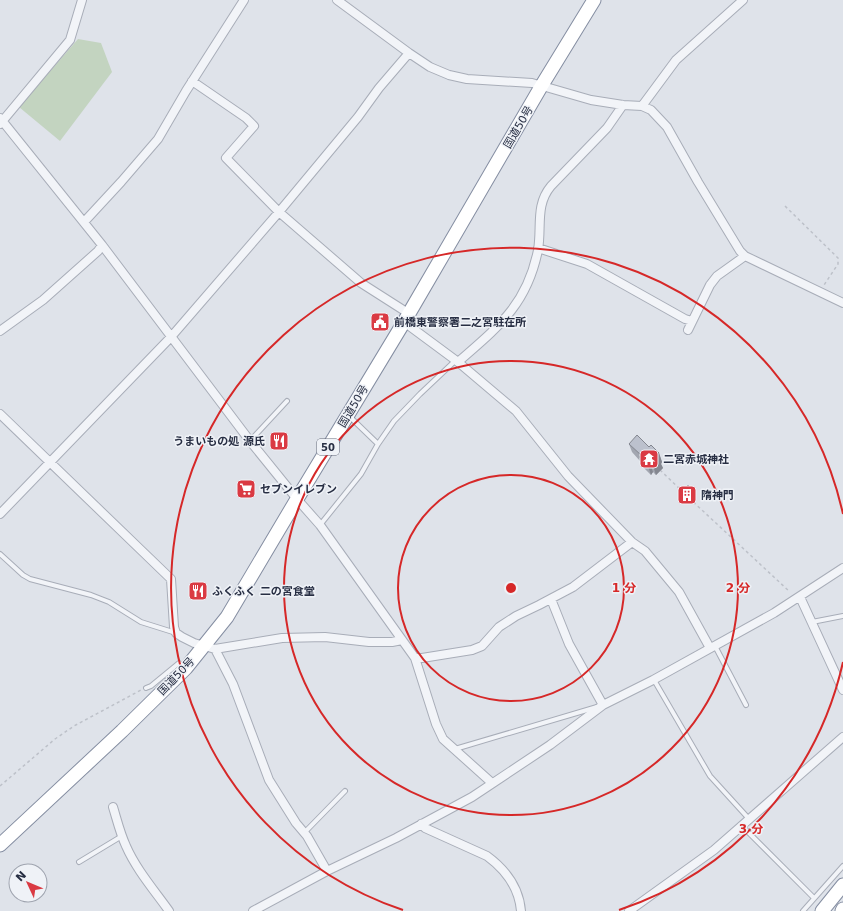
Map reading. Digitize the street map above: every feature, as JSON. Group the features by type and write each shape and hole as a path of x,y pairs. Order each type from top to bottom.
{"highway":[{"name":"国道50号","path":"0,845 122,731 186,668 210,648 296,499 406,318 542,85 594,0"},
{"path":"822,911 843,885"}],"street":[{"path":"82,0 70,40 1,122 84,222 250,441 296,499 320,525 382,614 415,658 436,724 443,738 492,783"},
{"path":"84,222 158,140 192,81 244,0"},
{"path":"337,0 409,53 439,71 467,79 532,83 591,100 623,105 642,106 651,110 667,126 698,182 740,251 745,256 843,303"},
{"path":"642,106 647,97 676,60 743,0"},
{"path":"0,514 171,337 279,212 409,53"},
{"path":"192,81 246,118 254,126 226,158 279,212 361,283 406,318 516,411 568,476 632,542 645,551 679,592 713,647"},
{"path":"457,361 497,329 518,303 530,279 538,248 540,211 545,194 607,128 623,105"},
{"path":"0,331 43,300 98,251 102,245"},
{"path":"538,248 587,264 692,322"},
{"path":"688,330 713,280 745,256"},
{"path":"0,414 171,579 174,627 176,633 194,643 210,648 282,638 325,637 369,642 392,642 402,640"},
{"path":"415,658 472,650 482,646 499,627 516,616 573,587 632,542"},
{"path":"259,910 327,871 396,838 472,797 550,745 603,705 653,680 713,647 800,597 843,568"},
{"path":"800,597 843,690"},
{"path":"551,599 569,644 603,705"},
{"path":"210,648 233,684 269,780 327,871"},
{"path":"629,911 714,850 843,737"},
{"path":"113,807 122,836 136,864 169,911"},
{"path":"421,824 425,828 487,856 495,862 514,884 518,893 521,911"}],"lane":[{"path":"320,525 361,474 378,444 394,421 420,394 457,361"},
{"path":"250,441 287,401"},
{"path":"348,415 378,444"},
{"path":"0,554 23,575 110,602 141,622 176,633"},
{"path":"812,622 843,616"},
{"path":"713,647 746,704"},
{"path":"146,688 151,686 179,663 186,668"},
{"path":"653,680 710,776 750,820"},
{"path":"456,749 603,705"},
{"path":"304,833 346,791"},
{"path":"742,826 814,898"},
{"path":"79,862 122,836"},
{"path":"803,911 843,866"}],"path":[{"path":"785,206 838,258 838,264 820,292"},
{"path":"660,470 684,493"},
{"path":"687,496 791,593"},
{"path":"0,786 55,739 74,726 146,688"}],"green space":[{"path":"78,39 101,43 112,72 60,141 19,107"}],"building":[{"path":"637,435 649,447 651,445 659,453 656,456 659,459 653,466 650,463 648,466 639,457 641,455 629,444"},
{"path":"688,485 693,491 685,500 679,494"}],"place":[{"name":"前橋東警察署二之宮駐在所","path":"380,322"},
{"name":"うまいもの処 源氏","path":"279,441"},
{"name":"二宮赤城神社","path":"649,459"},
{"name":"セブンイレブン","path":"246,489"},
{"name":"隋神門","path":"687,495"},
{"name":"ふくふく 二の宮食堂","path":"198,591"}]}
